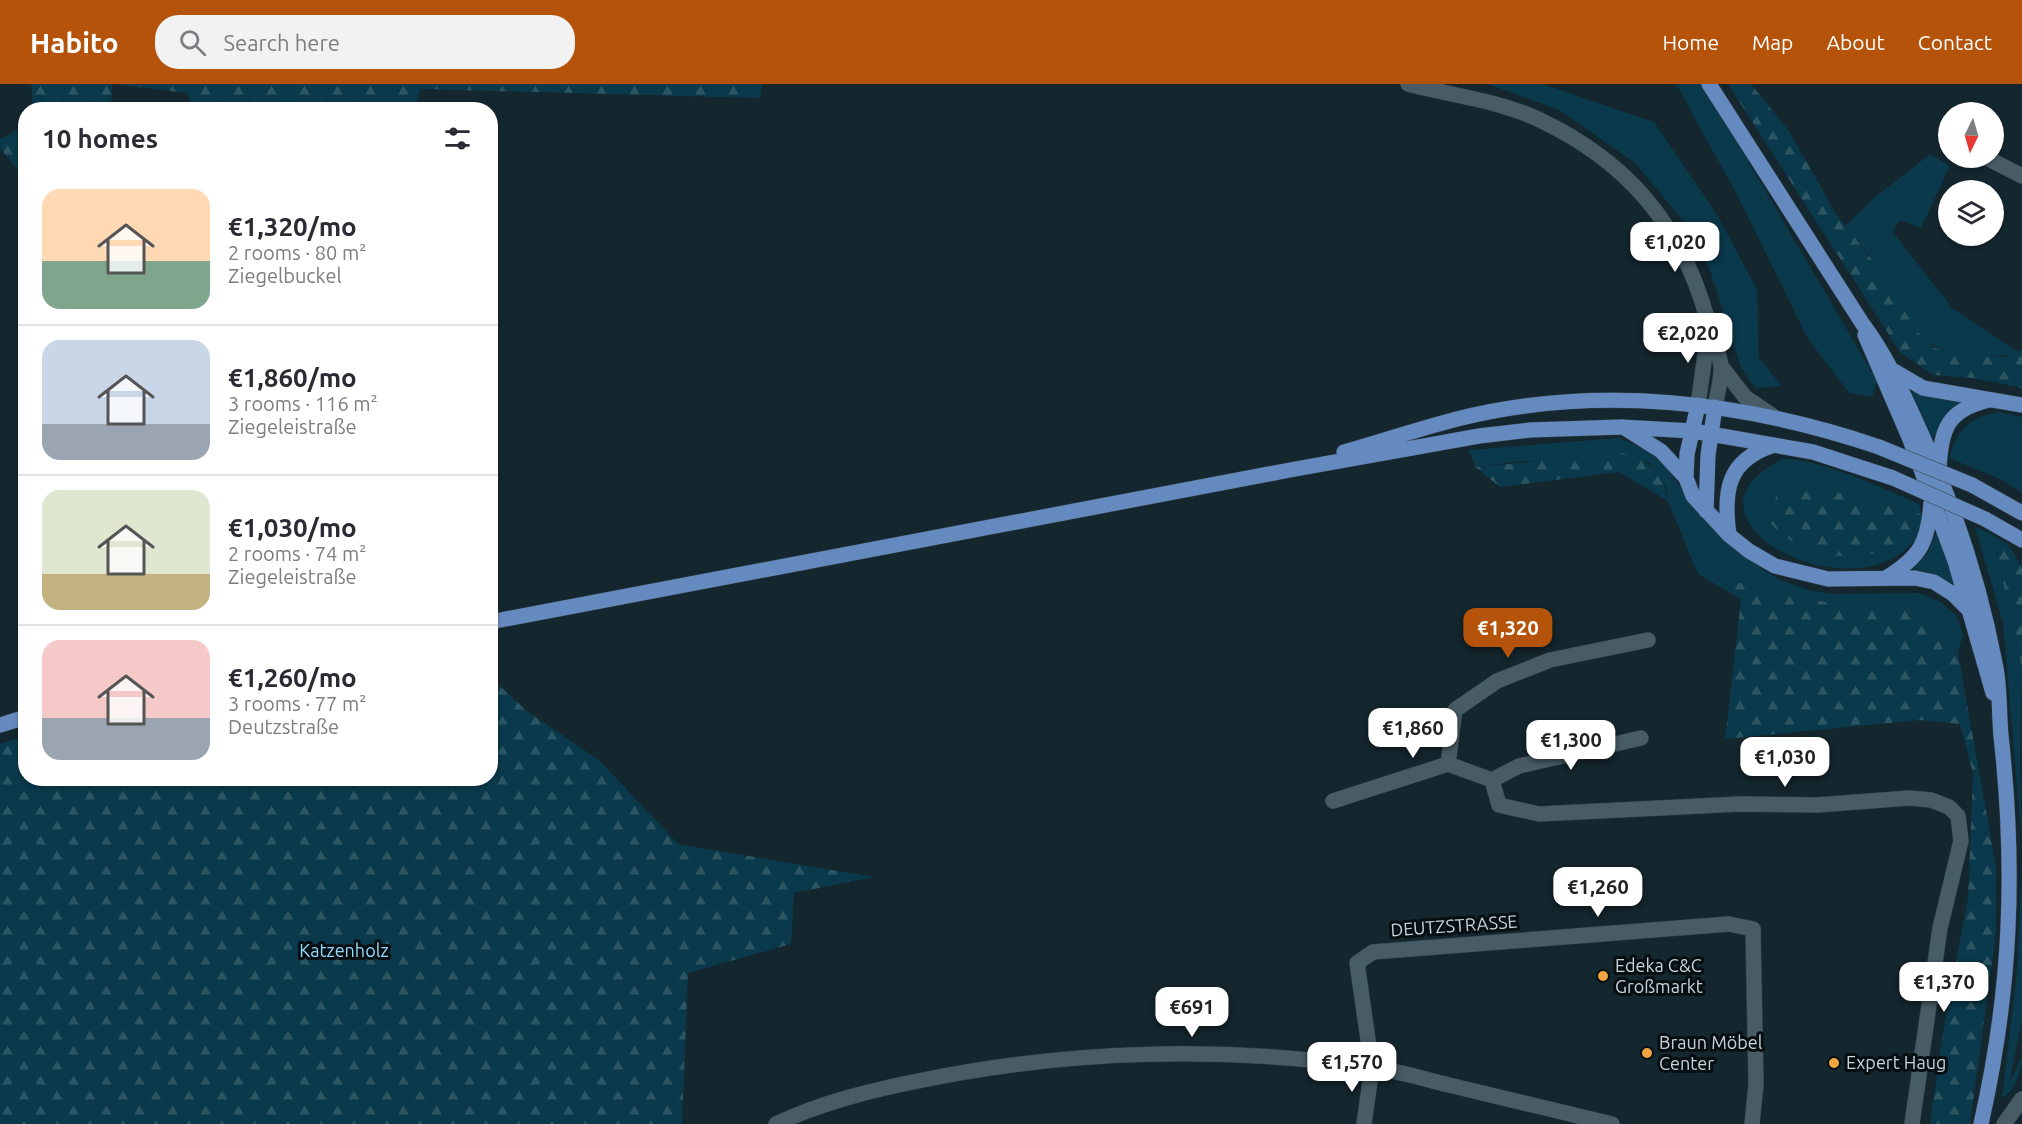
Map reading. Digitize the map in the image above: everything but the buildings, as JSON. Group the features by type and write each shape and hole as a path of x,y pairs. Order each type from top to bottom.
{"main road":[{"path":"1709,84 1892,369 1938,472 1970,565 1988,633 1997,671 2007,789 2011,880 2002,1012 1982,1120"},
{"path":"1862,323 1870,350 1909,437 1932,497 1970,611 1999,711"},
{"path":"1892,369 1908,381 1923,388 2022,405"},
{"path":"1938,472 1944,427 1959,412 1972,404 1992,399"},
{"path":"1290,470 1458,419 1492,412 1581,401 1637,400 1698,405 1773,416 1837,433 1879,447 1972,485 2022,513"},
{"path":"1686,478 1687,454 1698,405"},
{"path":"1706,511 1710,434 1715,407"},
{"path":"1622,427 1661,451 1686,478 1693,496 1729,535 1749,551 1775,566 1800,574 1828,579 1915,578 1934,582 1953,594 1970,611"},
{"path":"498,620 1290,470 1479,436 1530,430 1622,427 1693,431 1776,444 1851,462 1893,478 1985,519 2022,540"},
{"path":"1729,535 1726,494 1732,477 1755,451 1776,444"},
{"path":"1885,578 1908,564 1923,546 1929,526 1932,497"},
{"path":"0,725 18,719"}],"street":[{"path":"1408,84 1538,119 1588,146 1625,177 1657,211 1696,279 1721,366 1745,397 1773,416"},
{"path":"2004,167 2022,176"},
{"path":"1698,405 1709,327"},
{"path":"1715,407 1721,366"},
{"path":"1448,764 1455,710 1497,681 1550,660 1648,640"},
{"path":"1332,801 1448,764 1492,780 1519,766 1641,738"},
{"path":"1492,780 1499,805 1539,814 1740,804 1817,805 1909,798 1931,800 1949,807 1958,816 1961,841 1940,928 1912,1124"},
{"name":"DEUTZSTRASSE","path":"1372,1067 1357,963 1373,952 1728,924 1753,929 1756,1084 1752,1124"},
{"path":"776,1124 812,1108 879,1089 969,1071 1051,1060 1156,1054 1292,1057 1372,1067 1612,1124"},
{"path":"1364,1124 1372,1067"},
{"path":"2004,1124 2022,1099"}],"green space":[{"path":"31,84 112,84 111,102 32,102"},
{"path":"112,84 762,84 760,98 420,89 417,102 191,102 188,93"},
{"path":"1488,84 1543,84 1654,122 1718,216 1757,290 1759,358 1782,386 1755,388 1741,368 1711,273 1684,222 1635,163 1559,110"},
{"path":"1676,84 1703,84 1877,381 1872,397 1849,393 1808,339 1736,193"},
{"path":"1728,84 1751,84 1789,131 1836,214 1885,276 1915,329 1932,347 1963,356 2002,357 2022,350 2022,388 1973,378 1933,375 1900,352"},
{"path":"18,130 18,170 0,148 0,139"},
{"path":"1930,154 1938,159 1938,168 1949,168 1943,180 1938,180 1938,192 1921,228 1899,220 1893,232 1952,308 2018,352 1991,357 1963,356 1936,347 1915,330 1881,270 1845,226 1874,198"},
{"path":"1914,391 1963,401 1943,418 1933,439 1912,393"},
{"path":"2000,412 2022,417 2022,493 2000,479 1949,458 1956,440 1966,426 1981,417"},
{"path":"1618,438 1646,449 1669,470 1686,496 1727,541 1745,557 1778,579 1808,590 1833,594 1919,593 1941,602 1956,615 1963,634 1958,653 1929,612 1889,606 1835,604 1698,574 1668,501 1666,486 1649,462 1521,461 1475,467 1469,450"},
{"path":"1623,453 1648,464 1659,474 1668,501 1619,472 1500,487 1475,467"},
{"path":"1783,459 1798,460 1833,469 1919,504 1921,514 1854,497 1815,483 1887,553 1912,544 1882,563 1846,569 1809,563 1777,549 1753,529 1743,506 1752,482"},
{"path":"1815,483 1854,497 1921,514 1921,527 1917,537 1900,549 1876,553 1828,556 1799,546 1770,523 1776,496 1789,489"},
{"path":"1975,527 1988,532 1997,554 2022,668 2020,758 2022,842 2003,623"},
{"path":"1937,530 1955,584 1954,587 1938,576 1913,569 1928,553"},
{"path":"1988,532 2009,545 2022,568 2022,668 1997,554"},
{"path":"1698,574 1835,604 1889,606 1929,612 1958,653 1996,867 1996,934 1970,1124 1930,1124 1943,1032 1968,898 1973,773 1960,724 1920,720 1725,739 1741,599"},
{"name":"Katzenholz","path":"498,684 527,711 600,761 678,844 874,877 794,893 791,944 688,973 682,1124 0,1124 0,744 18,738 18,786 498,786"},
{"path":"2022,865 2022,1020 2009,1084 2022,1056 2022,1062 2014,1086 2002,1098 2017,970"}],"place":[{"name":"Edeka C&C Großmarkt","path":"1603,976"},
{"name":"Braun Möbel Center","path":"1647,1053"},
{"name":"Expert Haug","path":"1834,1063"}]}
